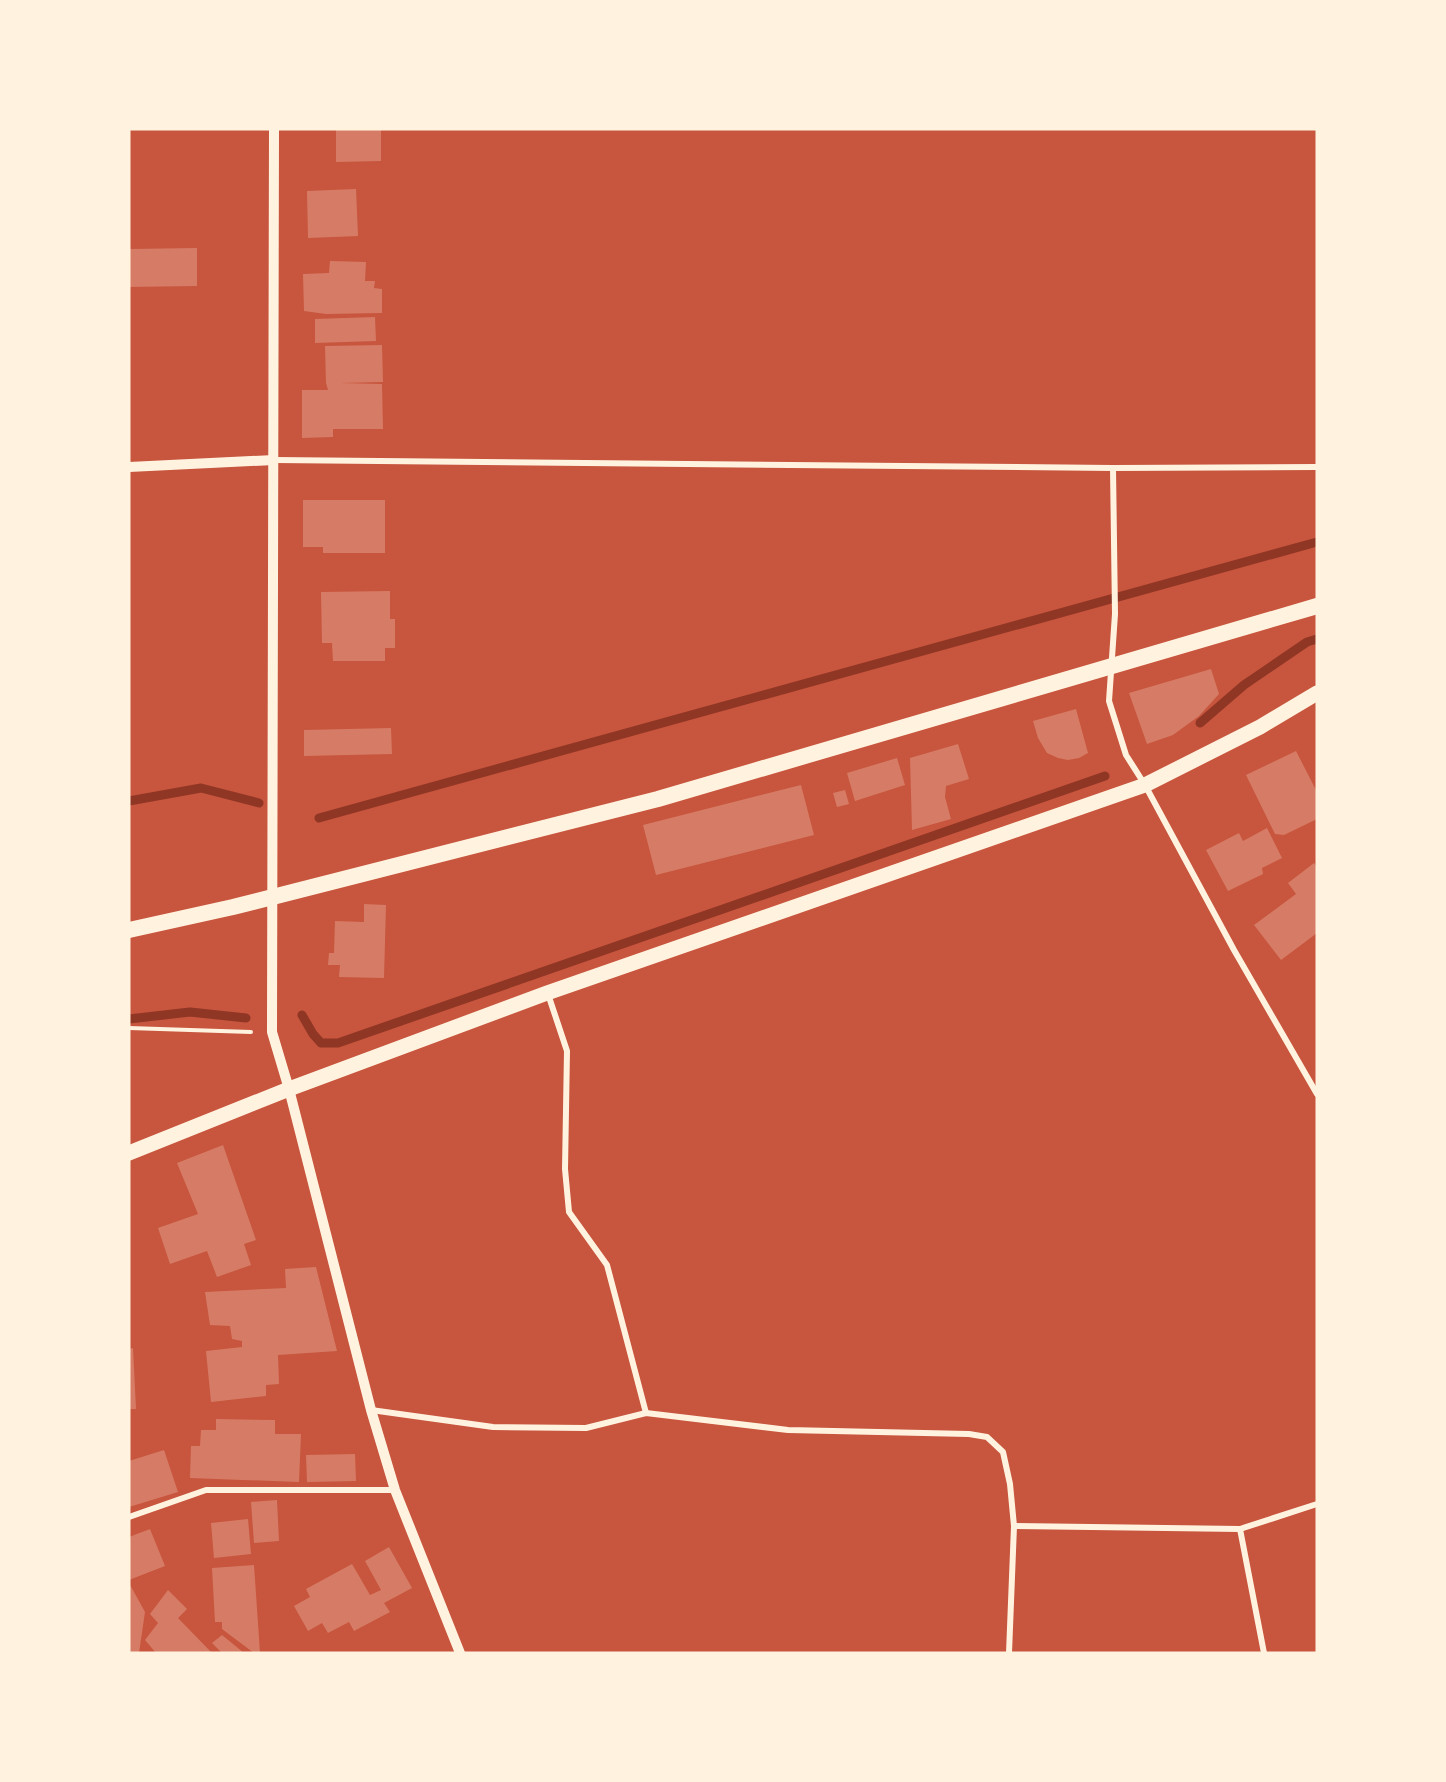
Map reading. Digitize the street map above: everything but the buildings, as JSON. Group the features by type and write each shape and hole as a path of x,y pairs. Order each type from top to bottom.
{"highway":[{"path":"129,930 233,907 658,799 1317,606"}],"main road":[{"path":"129,1152 289,1089 548,993 1146,785 1260,727 1317,693"}],"street":[{"path":"274,129 272,1032 289,1089 371,1410 395,1490 460,1653"},
{"path":"129,466 274,460 1317,468"},
{"path":"1113,468 1115,606 1109,701 1126,755 1146,785 1234,950 1317,1094"},
{"path":"548,993 567,1051 566,1169 569,1212 607,1265 646,1413"},
{"path":"371,1410 493,1427 586,1428 646,1413 789,1430 969,1434 987,1437 1003,1452 1011,1484 1014,1526 1009,1653"},
{"path":"129,1517 206,1490 395,1490"},
{"path":"1014,1526 1240,1528 1317,1504"},
{"path":"1240,1528 1264,1653"}],"path":[{"path":"129,1028 272,1032"}],"waterway":[{"path":"319,818 1317,542"},
{"path":"1200,723 1244,685 1307,642 1317,639"},
{"path":"302,1015 321,1043 338,1043 1105,776"},
{"path":"129,801 201,788 259,803"},
{"path":"129,1019 190,1012 246,1018"}]}
